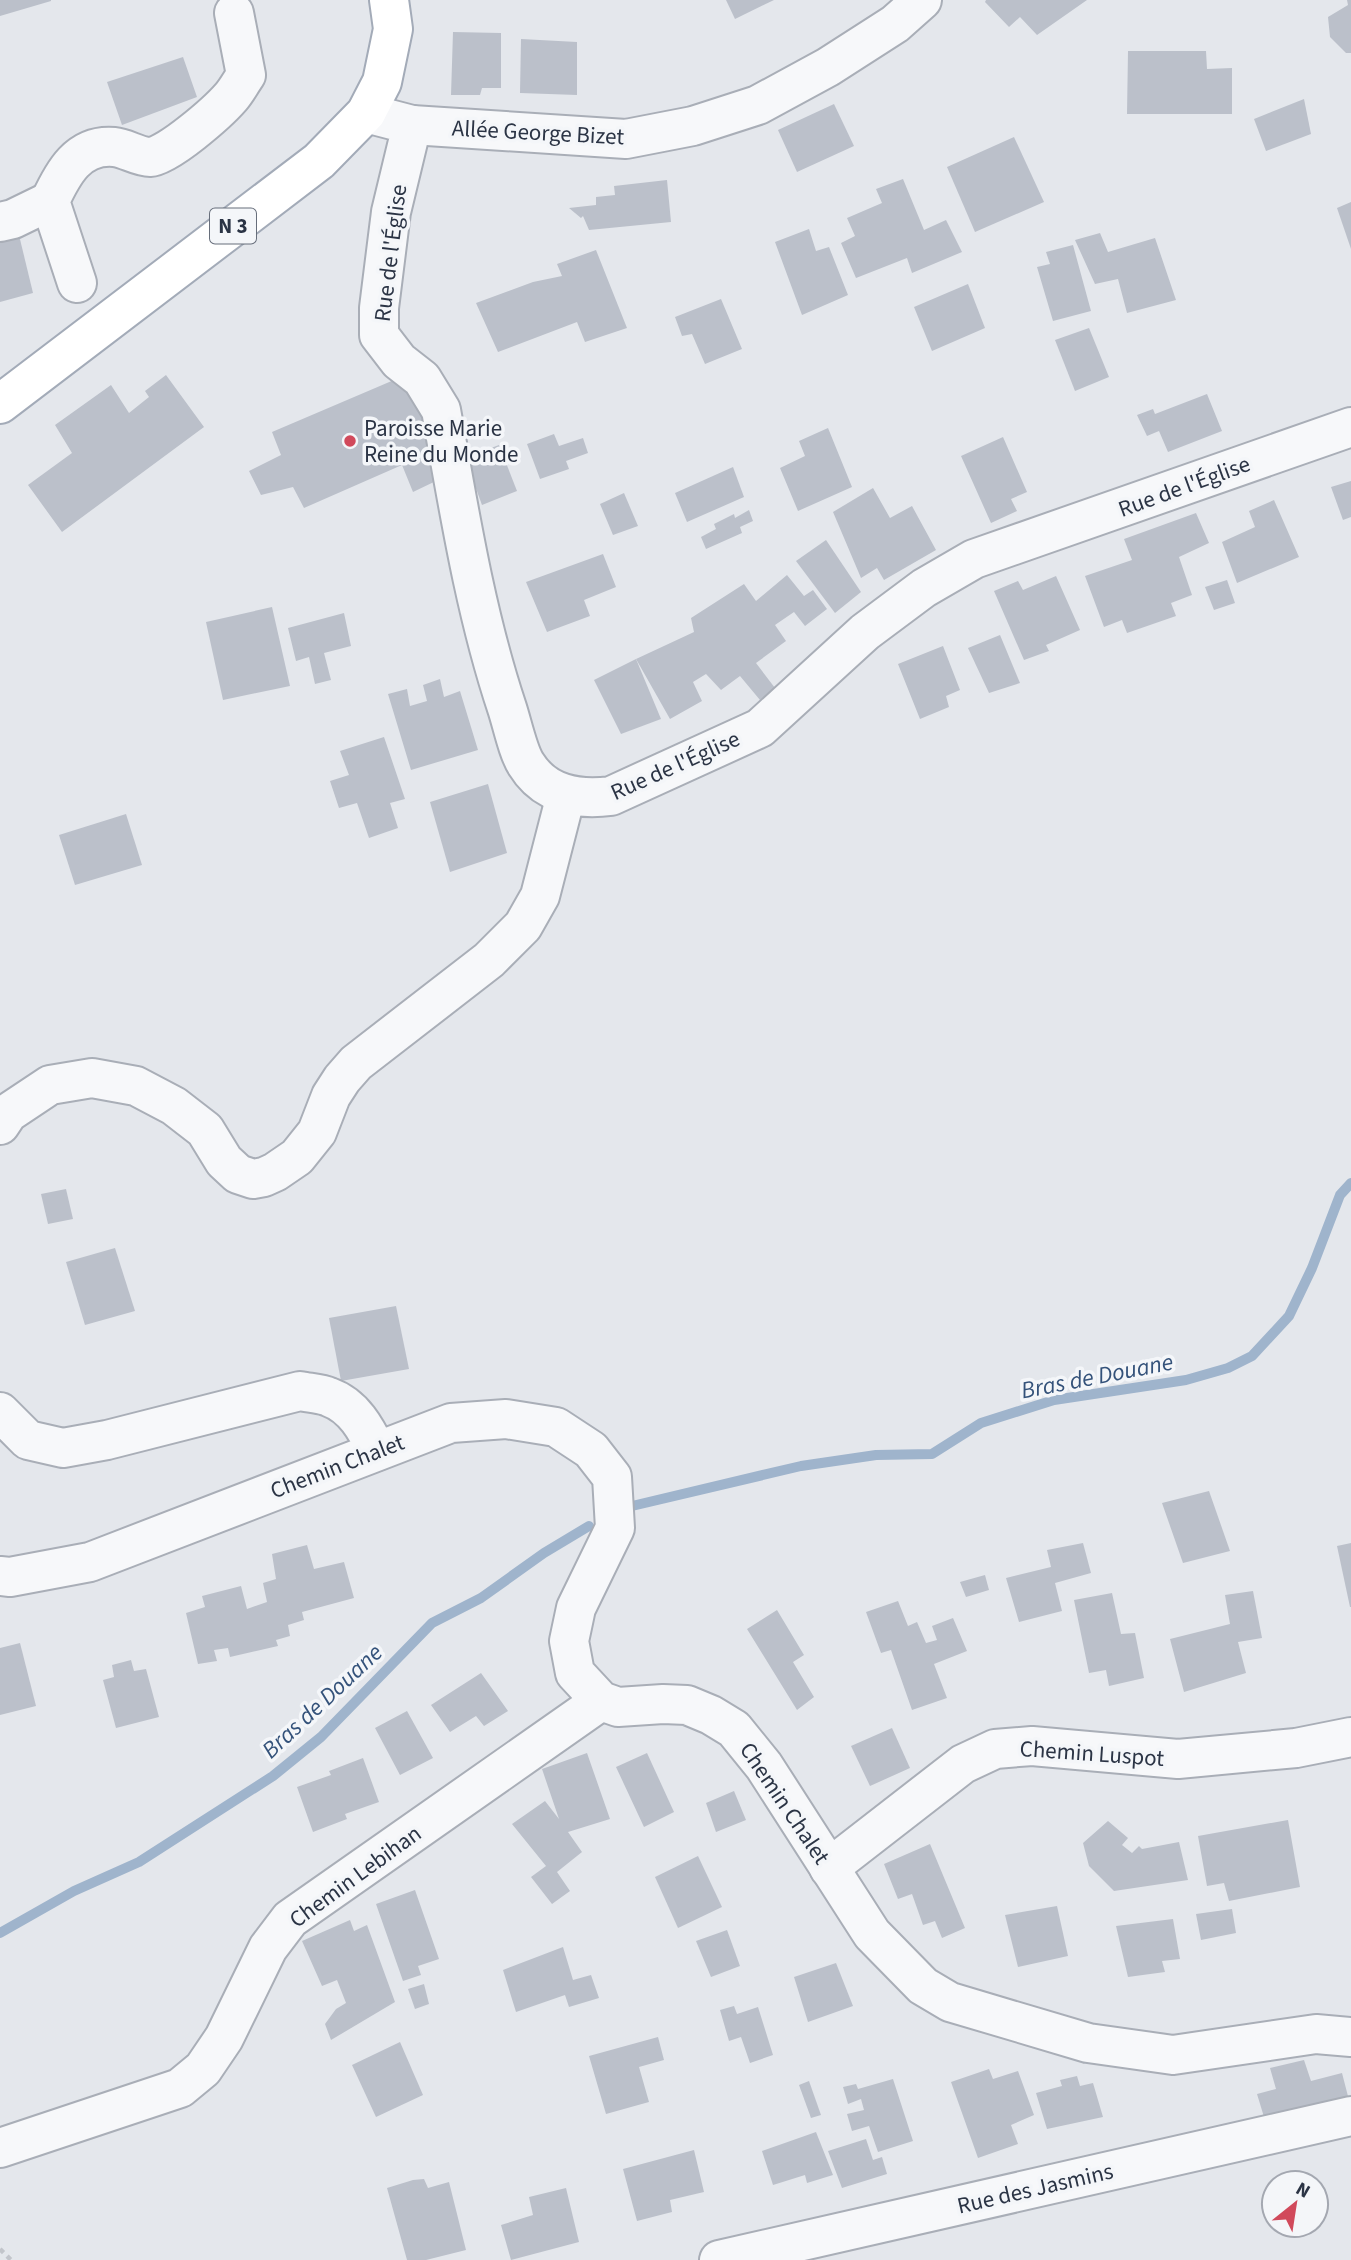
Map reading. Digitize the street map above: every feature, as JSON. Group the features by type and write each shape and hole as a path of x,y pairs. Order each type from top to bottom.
{"main road":[{"name":"N 3","path":"0,404 319,161 366,113 382,82 393,29 389,0"}],"street":[{"name":"Allée George Bizet","path":"412,125 626,139 694,126 758,105 828,67 895,24 922,0"},
{"path":"0,222 13,219 50,201 66,169 80,155 93,148 114,147 150,157 174,148 231,97 246,75 234,13"},
{"path":"366,113 412,125"},
{"name":"Rue de l'Église","path":"412,125 391,212 379,307 379,335 399,361 422,379 441,410 489,654 525,764 542,781 566,795 587,799 611,796 760,728 864,632 924,589 974,559 1351,427"},
{"path":"50,201 77,283"},
{"path":"0,1125 8,1113 50,1085 92,1078 136,1086 174,1106 205,1130 224,1161 238,1174 253,1179 275,1172 297,1157 317,1132 331,1096 356,1063 489,960 523,926 540,896 566,795"},
{"path":"0,1412 28,1440 64,1448 107,1440 300,1391 330,1397 348,1408 363,1423 377,1451"},
{"name":"Chemin Chalet","path":"0,1576 10,1577 90,1562 451,1423 506,1419 556,1427 591,1450 612,1477 615,1528 576,1608 569,1641 575,1673 601,1701 618,1707 687,1705 734,1729 764,1766 872,1934 923,1986 950,2002 1088,2043 1173,2055 1317,2034 1351,2037"},
{"name":"Chemin Lebihan","path":"0,2148 180,2088 204,2068 224,2039 268,1948 290,1919 601,1701"},
{"name":"Chemin Luspot","path":"829,1868 963,1764 995,1749 1032,1746 1178,1759 1296,1748 1351,1737"},
{"name":"Rue des Jasmins","path":"719,2260 1351,2116"}],"path":[{"path":"0,2249 11,2260"}],"building":[{"path":"0,0 51,0 51,1 0,16"},
{"path":"726,0 774,0 735,19"},
{"path":"986,0 1087,0 1037,35 1020,17 1009,27"},
{"path":"1347,0 1351,0 1351,53 1346,53 1330,37 1328,17 1348,5"},
{"path":"453,32 501,33 501,88 482,88 480,95 451,95"},
{"path":"521,39 577,42 577,95 520,93"},
{"path":"1128,51 1206,51 1207,69 1232,68 1232,114 1127,114"},
{"path":"183,57 197,97 122,125 107,82"},
{"path":"1304,99 1311,134 1266,151 1254,119"},
{"path":"834,104 854,146 797,172 778,130"},
{"path":"1014,137 1044,202 975,232 947,167"},
{"path":"903,179 924,230 946,220 962,252 912,273 907,258 856,278 841,243 855,236 847,218 882,203 876,189"},
{"path":"667,180 671,222 589,230 583,216 581,218 569,208 596,205 596,197 615,195 614,186"},
{"path":"1351,202 1351,249 1337,208"},
{"path":"809,229 816,251 829,247 848,295 802,315 775,242"},
{"path":"18,231 33,293 0,302 0,236"},
{"path":"1100,233 1108,252 1155,238 1176,300 1127,313 1118,279 1095,284 1075,240"},
{"path":"1073,245 1091,311 1053,321 1037,267 1050,264 1046,252"},
{"path":"596,250 627,328 585,342 577,322 498,352 476,303 533,282 562,276 557,264"},
{"path":"968,284 985,328 932,351 914,307"},
{"path":"721,299 742,349 705,364 692,334 682,336 675,317"},
{"path":"1089,328 1109,377 1075,391 1055,340"},
{"path":"166,375 204,427 62,532 28,485 72,453 55,425 111,385 129,413 149,397 145,391"},
{"name":"Paroisse Marie Reine du Monde","path":"401,377 414,404 418,399 429,422 424,426 427,449 438,480 413,492 402,465 304,508 293,487 261,495 249,471 281,455 272,432"},
{"path":"1207,394 1222,431 1168,452 1159,431 1147,436 1137,415 1153,409 1155,414"},
{"path":"828,428 852,487 798,511 780,468 805,456 799,441"},
{"path":"554,434 559,446 583,438 588,453 566,461 569,469 540,479 527,444"},
{"path":"1003,437 1027,492 1011,499 1017,511 991,523 961,456"},
{"path":"499,445 517,491 482,505 465,458"},
{"path":"733,467 744,497 687,522 675,493"},
{"path":"1351,481 1351,517 1343,520 1331,487"},
{"path":"873,488 890,518 912,506 936,550 884,580 877,568 861,578 833,512"},
{"path":"624,493 638,526 613,535 600,504"},
{"path":"1274,500 1299,557 1237,583 1222,542 1255,527 1249,511"},
{"path":"749,510 753,521 740,527 742,533 706,549 701,537 716,529 714,524 734,514 735,518"},
{"path":"1196,513 1209,543 1179,557 1192,595 1171,603 1176,616 1127,633 1122,620 1104,627 1085,576 1132,560 1124,539"},
{"path":"826,540 861,592 835,613 796,561"},
{"path":"603,554 616,587 584,600 590,616 547,632 526,582"},
{"path":"787,575 804,596 813,590 827,609 805,626 794,612 775,625 786,641 756,663 775,688 760,700 740,676 721,690 706,674 693,682 702,701 670,719 636,659 694,632 691,618 744,584 756,601"},
{"path":"1056,576 1080,630 1046,645 1049,651 1024,660 994,591 1018,581 1023,590"},
{"path":"1227,580 1235,603 1214,610 1205,587"},
{"path":"272,607 290,686 223,700 206,622"},
{"path":"344,613 351,646 324,653 331,680 315,684 309,657 296,661 288,628"},
{"path":"1000,635 1020,683 989,693 968,648"},
{"path":"943,646 960,690 946,696 949,707 920,719 898,664"},
{"path":"636,659 661,719 621,734 594,680"},
{"path":"440,679 444,697 460,691 478,750 411,770 388,694 407,689 410,706 427,701 423,685"},
{"path":"384,737 405,799 390,803 398,828 369,838 357,803 339,808 330,781 349,775 340,751"},
{"path":"488,784 507,853 450,872 430,802"},
{"path":"126,814 142,865 75,885 59,835"},
{"path":"66,1189 73,1219 48,1224 41,1194"},
{"path":"115,1248 135,1311 85,1325 66,1262"},
{"path":"396,1306 409,1369 341,1381 329,1318"},
{"path":"1209,1491 1230,1551 1183,1563 1162,1503"},
{"path":"1083,1543 1091,1573 1055,1583 1062,1611 1019,1622 1006,1578 1051,1567 1047,1550"},
{"path":"1351,1543 1351,1607 1350,1607 1337,1546"},
{"path":"307,1545 314,1569 344,1562 354,1598 302,1612 304,1620 288,1625 290,1636 276,1640 278,1646 230,1657 228,1648 214,1650 217,1661 198,1664 186,1613 205,1607 202,1596 241,1586 247,1609 267,1602 263,1583 276,1579 272,1554"},
{"path":"985,1575 989,1590 966,1597 960,1582"},
{"path":"1253,1591 1262,1638 1238,1642 1246,1673 1184,1692 1170,1639 1230,1624 1225,1595"},
{"path":"1112,1593 1121,1634 1135,1633 1144,1678 1109,1686 1106,1670 1089,1673 1074,1600"},
{"path":"898,1601 908,1626 917,1622 926,1643 937,1640 932,1626 953,1618 967,1651 934,1664 947,1698 912,1710 891,1650 881,1653 866,1612"},
{"path":"777,1610 804,1655 793,1662 814,1697 797,1710 747,1629"},
{"path":"20,1643 36,1706 0,1715 0,1648"},
{"path":"131,1660 134,1671 146,1669 159,1717 116,1728 103,1680 114,1677 112,1665"},
{"path":"481,1673 508,1711 484,1726 476,1716 450,1732 431,1705"},
{"path":"407,1711 433,1758 400,1775 375,1728"},
{"path":"892,1728 910,1768 870,1786 851,1746"},
{"path":"587,1753 610,1819 568,1832 582,1852 557,1872 570,1891 552,1904 531,1877 546,1866 512,1824 545,1801 559,1819 542,1769"},
{"path":"647,1753 674,1812 644,1827 616,1767"},
{"path":"363,1758 379,1802 345,1814 347,1819 313,1832 297,1787 331,1775 329,1771"},
{"path":"734,1791 746,1820 716,1832 706,1803"},
{"path":"1288,1820 1300,1887 1229,1901 1224,1883 1207,1886 1198,1836"},
{"path":"1108,1821 1128,1838 1122,1845 1132,1853 1139,1846 1142,1849 1179,1842 1188,1880 1114,1891 1089,1866 1083,1843"},
{"path":"930,1844 965,1928 942,1938 935,1921 923,1925 912,1894 898,1899 884,1864"},
{"path":"698,1856 722,1907 678,1928 655,1877"},
{"path":"415,1890 439,1959 418,1966 421,1975 403,1981 376,1904"},
{"path":"1057,1906 1068,1956 1018,1967 1005,1915"},
{"path":"1232,1909 1236,1933 1201,1940 1196,1914"},
{"path":"1173,1919 1180,1959 1162,1961 1165,1972 1128,1977 1116,1926"},
{"path":"350,1920 354,1931 367,1925 395,2002 331,2040 325,2024 336,2009 346,2003 337,1980 322,1986 302,1941"},
{"path":"727,1930 740,1966 711,1977 696,1941"},
{"path":"563,1947 573,1980 591,1975 599,1998 569,2007 565,1995 516,2012 503,1970"},
{"path":"836,1963 853,2006 808,2022 794,1977"},
{"path":"424,1984 429,2004 415,2009 408,1989"},
{"path":"734,2006 737,2014 758,2007 773,2055 750,2063 741,2037 729,2041 720,2010"},
{"path":"658,2037 664,2060 639,2067 649,2102 606,2114 589,2056"},
{"path":"400,2042 423,2095 376,2117 352,2065"},
{"path":"1304,2060 1311,2081 1342,2073 1350,2104 1264,2117 1257,2094 1276,2089 1270,2068"},
{"path":"989,2069 993,2079 1018,2071 1034,2115 1011,2125 1018,2144 978,2158 951,2082"},
{"path":"1077,2076 1080,2086 1093,2083 1103,2117 1047,2129 1036,2093 1062,2086 1060,2080"},
{"path":"893,2079 913,2141 878,2152 869,2126 852,2131 847,2114 864,2110 861,2099 848,2104 843,2087 856,2084 858,2089"},
{"path":"809,2081 821,2115 811,2118 799,2085"},
{"path":"816,2132 833,2175 807,2183 805,2175 773,2185 762,2151"},
{"path":"866,2139 873,2160 882,2157 887,2174 842,2188 828,2151"},
{"path":"694,2150 704,2192 670,2200 672,2212 637,2221 623,2169"},
{"path":"424,2179 428,2188 449,2182 466,2250 426,2260 407,2260 387,2188"},
{"path":"566,2188 579,2242 511,2260 501,2225 533,2215 529,2197"}],"waterway":[{"name":"Bras de Douane","path":"632,1506 801,1466 876,1455 932,1454 981,1423 1054,1400 1186,1380 1228,1368 1252,1356 1289,1316 1312,1268 1340,1195 1351,1183"},
{"name":"Bras de Douane","path":"0,1933 74,1891 139,1862 273,1776 321,1737 432,1623 481,1598 544,1553 589,1526"}],"place":[{"name":"Paroisse Marie Reine du Monde","path":"350,441"}]}
